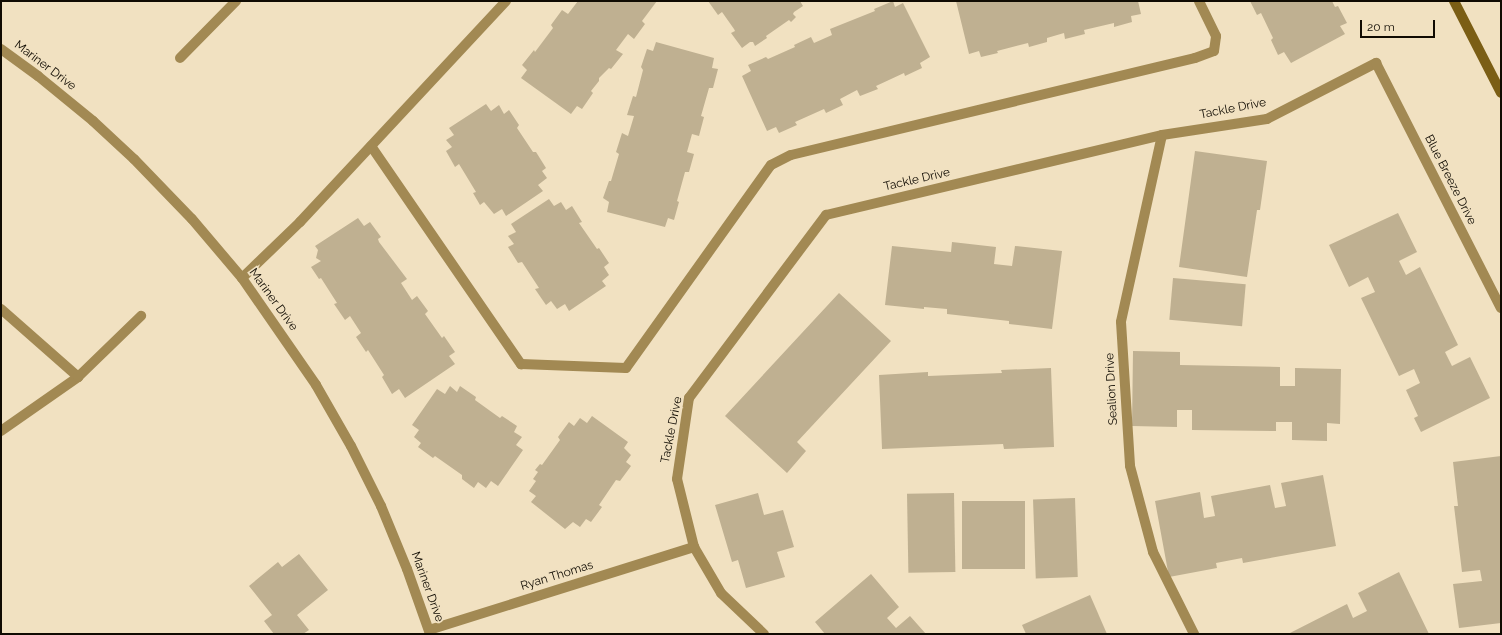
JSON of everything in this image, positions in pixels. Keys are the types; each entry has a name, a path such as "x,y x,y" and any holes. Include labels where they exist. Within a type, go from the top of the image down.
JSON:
{"main road":[{"path":"1454,1 1501,92"}],"street":[{"path":"180,58 236,1"},
{"path":"242,278 300,222 506,1"},
{"path":"371,146 521,364 626,368 772,165 791,156 1195,58 1214,51 1216,36 1199,1"},
{"name":"Mariner Drive","path":"1,49 69,101 134,159 192,219 242,278 316,385 351,446 381,506 407,569 429,632"},
{"name":"Tackle Drive","path":"764,634 721,593 694,547 676,479 689,398 826,214 1162,135 1267,119 1376,63"},
{"name":"Blue Breeze Drive","path":"1376,63 1501,308"},
{"name":"Sealion Drive","path":"1162,135 1121,322 1130,466 1153,552 1194,634"},
{"path":"1,309 78,377"},
{"path":"1,431 78,377 141,316"},
{"name":"Ryan Thomas","path":"429,632 694,547"}],"building":[{"path":"578,1 657,1 642,21 645,24 634,39 628,34 616,50 623,54 611,69 609,68 599,78 599,81 591,91 593,93 582,109 577,106 571,114 521,78 527,70 522,65 534,50 535,52 553,28 551,25 562,10 568,14"},
{"path":"708,1 800,1 803,6 794,12 793,14 796,17 791,22 789,20 766,36 767,38 755,46 753,42 750,42 742,48 731,33 735,31 722,12 718,15"},
{"path":"893,1 895,7 903,3 930,57 920,63 922,68 905,76 904,73 876,86 878,89 860,96 857,90 840,99 843,105 826,113 824,109 795,122 797,125 779,133 776,127 767,131 742,76 751,71 748,65 766,57 768,59 795,47 794,45 811,37 814,43 832,35 830,29 875,11 874,9"},
{"path":"956,1 1138,1 1141,14 1131,16 1132,22 1114,27 1114,23 1084,30 1085,34 1065,39 1064,33 1047,38 1047,42 1029,47 1028,43 981,57 979,51 969,54"},
{"path":"1250,1 1332,1 1335,7 1338,6 1347,23 1340,26 1345,34 1291,63 1284,52 1278,55 1271,40 1273,38 1261,13 1257,15"},
{"path":"656,42 714,58 712,68 718,69 713,88 709,88 701,116 704,117 699,136 692,134 687,152 694,154 689,172 685,172 677,201 679,202 674,220 668,218 665,227 607,212 609,202 603,198 609,181 611,181 619,154 616,152 622,133 628,136 634,116 627,115 633,96 636,97 643,70 641,67 647,49 653,51"},
{"path":"486,104 491,111 499,105 504,114 509,110 519,125 517,128 533,152 536,152 546,168 542,171 547,178 538,185 543,191 506,216 502,209 494,214 484,202 480,205 473,193 476,192 459,164 455,167 446,151 452,147 446,140 454,135 449,128"},
{"path":"1195,151 1267,161 1260,210 1257,210 1247,277 1179,267"},
{"path":"549,199 554,206 561,202 566,210 572,206 582,222 579,223 609,263 604,267 609,275 602,281 606,286 569,311 565,304 557,309 551,301 546,305 535,289 539,288 522,262 518,263 508,247 514,244 508,236 516,232 511,224"},
{"path":"1398,213 1417,252 1399,261 1406,275 1420,267 1458,345 1445,352 1452,366 1470,357 1490,398 1421,432 1414,418 1418,416 1406,390 1420,383 1414,369 1399,376 1361,298 1375,292 1368,277 1349,287 1329,245"},
{"path":"358,218 364,226 370,222 381,237 378,239 379,242 407,279 401,283 412,300 417,296 428,311 425,314 442,338 444,336 455,352 449,356 455,364 405,398 399,389 392,394 382,377 384,375 368,350 366,352 356,337 361,333 350,316 345,320 334,304 337,303 321,278 319,279 311,267 321,261 316,258 318,250 315,246"},
{"path":"952,242 996,247 994,264 1012,266 1015,246 1062,251 1052,329 1009,324 1009,321 947,314 947,309 924,307 924,309 885,305 892,246 951,252"},
{"path":"1173,278 1246,284 1242,326 1169,320"},
{"path":"839,293 891,341 797,442 806,451 787,473 725,416"},
{"path":"1133,351 1180,352 1180,365 1280,367 1280,386 1295,386 1295,368 1341,369 1340,424 1327,423 1327,441 1292,440 1292,422 1276,422 1276,431 1192,430 1192,410 1177,410 1177,427 1132,426"},
{"path":"1051,368 1054,447 1004,449 1003,444 882,449 879,375 928,372 928,376 1002,373 1001,370"},
{"path":"450,386 457,392 460,386 476,397 475,400 500,418 502,416 517,426 514,432 522,437 516,445 523,450 498,486 491,481 486,488 478,482 474,488 462,479 462,475 435,456 433,458 418,447 421,443 414,437 419,430 412,425 437,389 445,394"},
{"path":"592,416 628,442 624,448 631,455 626,462 631,466 620,481 616,480 599,505 602,507 591,522 586,519 580,527 573,522 565,529 531,502 536,496 529,491 536,481 533,479 538,472 535,470 540,464 542,465 560,440 558,437 569,422 574,426 580,418 587,423"},
{"path":"1501,456 1501,623 1459,628 1453,584 1482,581 1480,570 1462,572 1454,506 1458,506 1453,462"},
{"path":"1323,475 1336,546 1243,563 1242,558 1216,563 1217,568 1169,577 1155,501 1200,492 1204,518 1215,516 1211,496 1270,485 1275,508 1286,506 1281,483"},
{"path":"758,493 764,515 783,510 794,547 777,552 785,577 746,588 738,560 732,562 715,505"},
{"path":"954,493 955,572 908,573 907,494"},
{"path":"1075,498 1078,577 1036,578 1033,499"},
{"path":"962,501 1025,501 1025,569 962,569"},
{"path":"299,554 328,590 297,615 309,630 303,634 274,634 264,621 272,615 249,586 278,562 282,567"},
{"path":"1399,572 1429,634 1288,634 1347,604 1353,618 1367,611 1358,593"},
{"path":"871,574 899,607 887,618 896,628 910,616 926,634 825,634 815,622"},
{"path":"1090,595 1107,634 1026,634 1022,625"}]}
